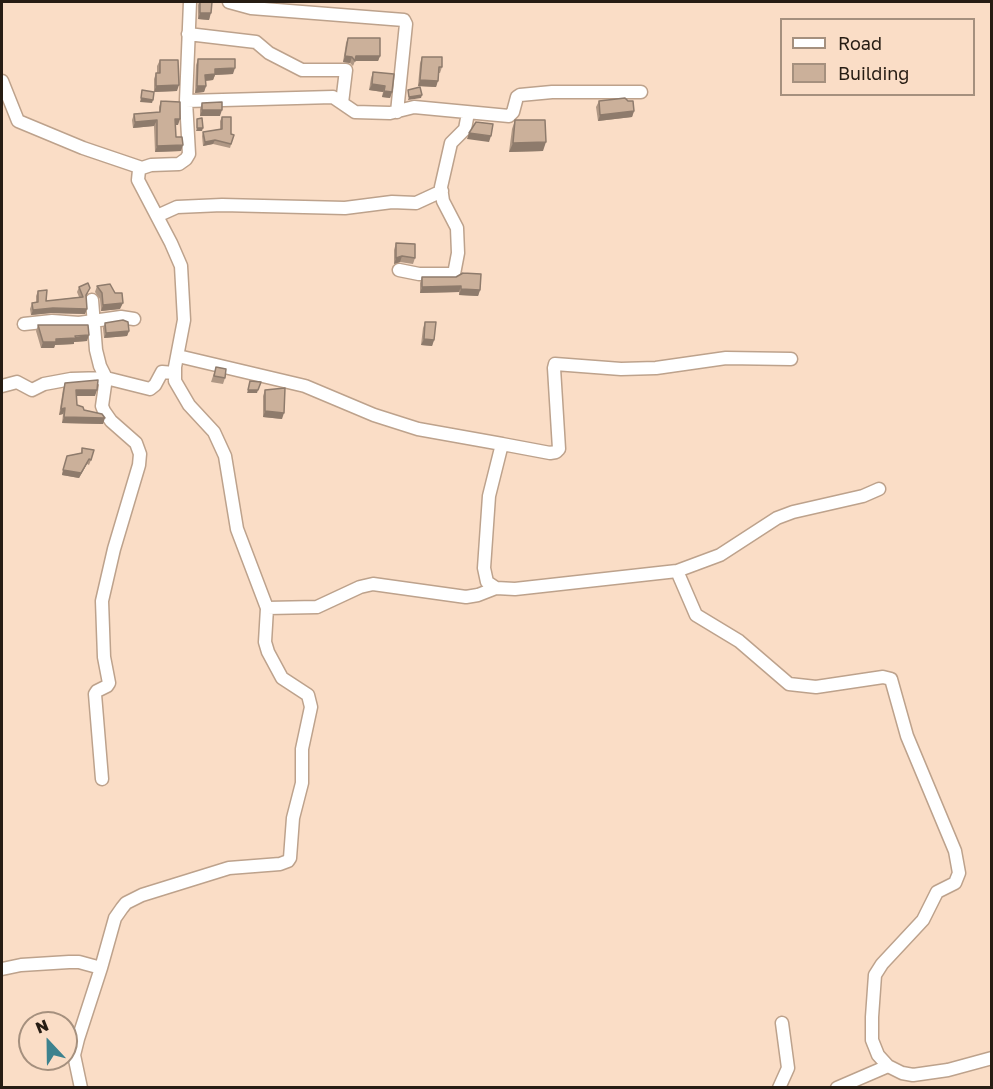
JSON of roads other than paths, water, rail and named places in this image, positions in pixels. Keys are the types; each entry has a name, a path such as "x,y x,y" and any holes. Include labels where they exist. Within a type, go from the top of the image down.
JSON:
{"street":[{"path":"81,1088 75,1056 81,1028 115,918 122,908 133,899 234,867 280,864 290,858 293,818 302,783 302,749 311,707 308,695 282,678 268,652 267,608 237,529 228,470 221,445 214,432 189,405 179,388 174,373 184,320 181,266 138,180 139,170 142,168 151,165 174,165 186,159 189,154 186,102 190,2"},
{"path":"229,2 251,8 404,20 406,24 398,112"},
{"path":"188,34 256,42 269,53 302,70 346,70 342,103"},
{"path":"2,81 18,121 83,148 142,168"},
{"path":"186,102 314,96 333,97 355,112 398,112 414,107 509,116 513,112 518,96 533,93 641,92"},
{"path":"399,270 419,274 454,274 458,253 457,228 443,201 441,187 451,143 465,129 468,112"},
{"path":"157,216 177,207 222,205 345,208 392,202 416,202 442,191"},
{"path":"92,300 92,320 100,366 106,378 102,406 111,421 136,443 140,454 102,602 104,657 109,683 95,694 102,779"},
{"path":"24,324 52,321 79,323 121,317 134,319"},
{"path":"178,356 305,386 409,427 550,453 559,449 555,364 621,369 656,368 726,358 791,359"},
{"path":"2,386 17,382 32,390 44,384 71,379 106,378 150,389 162,372 174,373"},
{"path":"496,588 487,582 484,567 489,496 502,444"},
{"path":"267,608 317,607 360,587 373,584 466,597 496,588 515,589 677,571 720,555 785,515 863,496 879,489"},
{"path":"677,571 696,615 739,641 789,684 823,687 883,677 893,682 907,736 955,851 959,873 958,879 952,886 937,892 923,920 882,964 875,975 872,1040 878,1055 888,1066 902,1073 920,1075 992,1058"},
{"path":"2,969 21,965 69,962 79,962 101,968"},
{"path":"779,1088 788,1068 782,1023"},
{"path":"840,1087 888,1066"}]}
